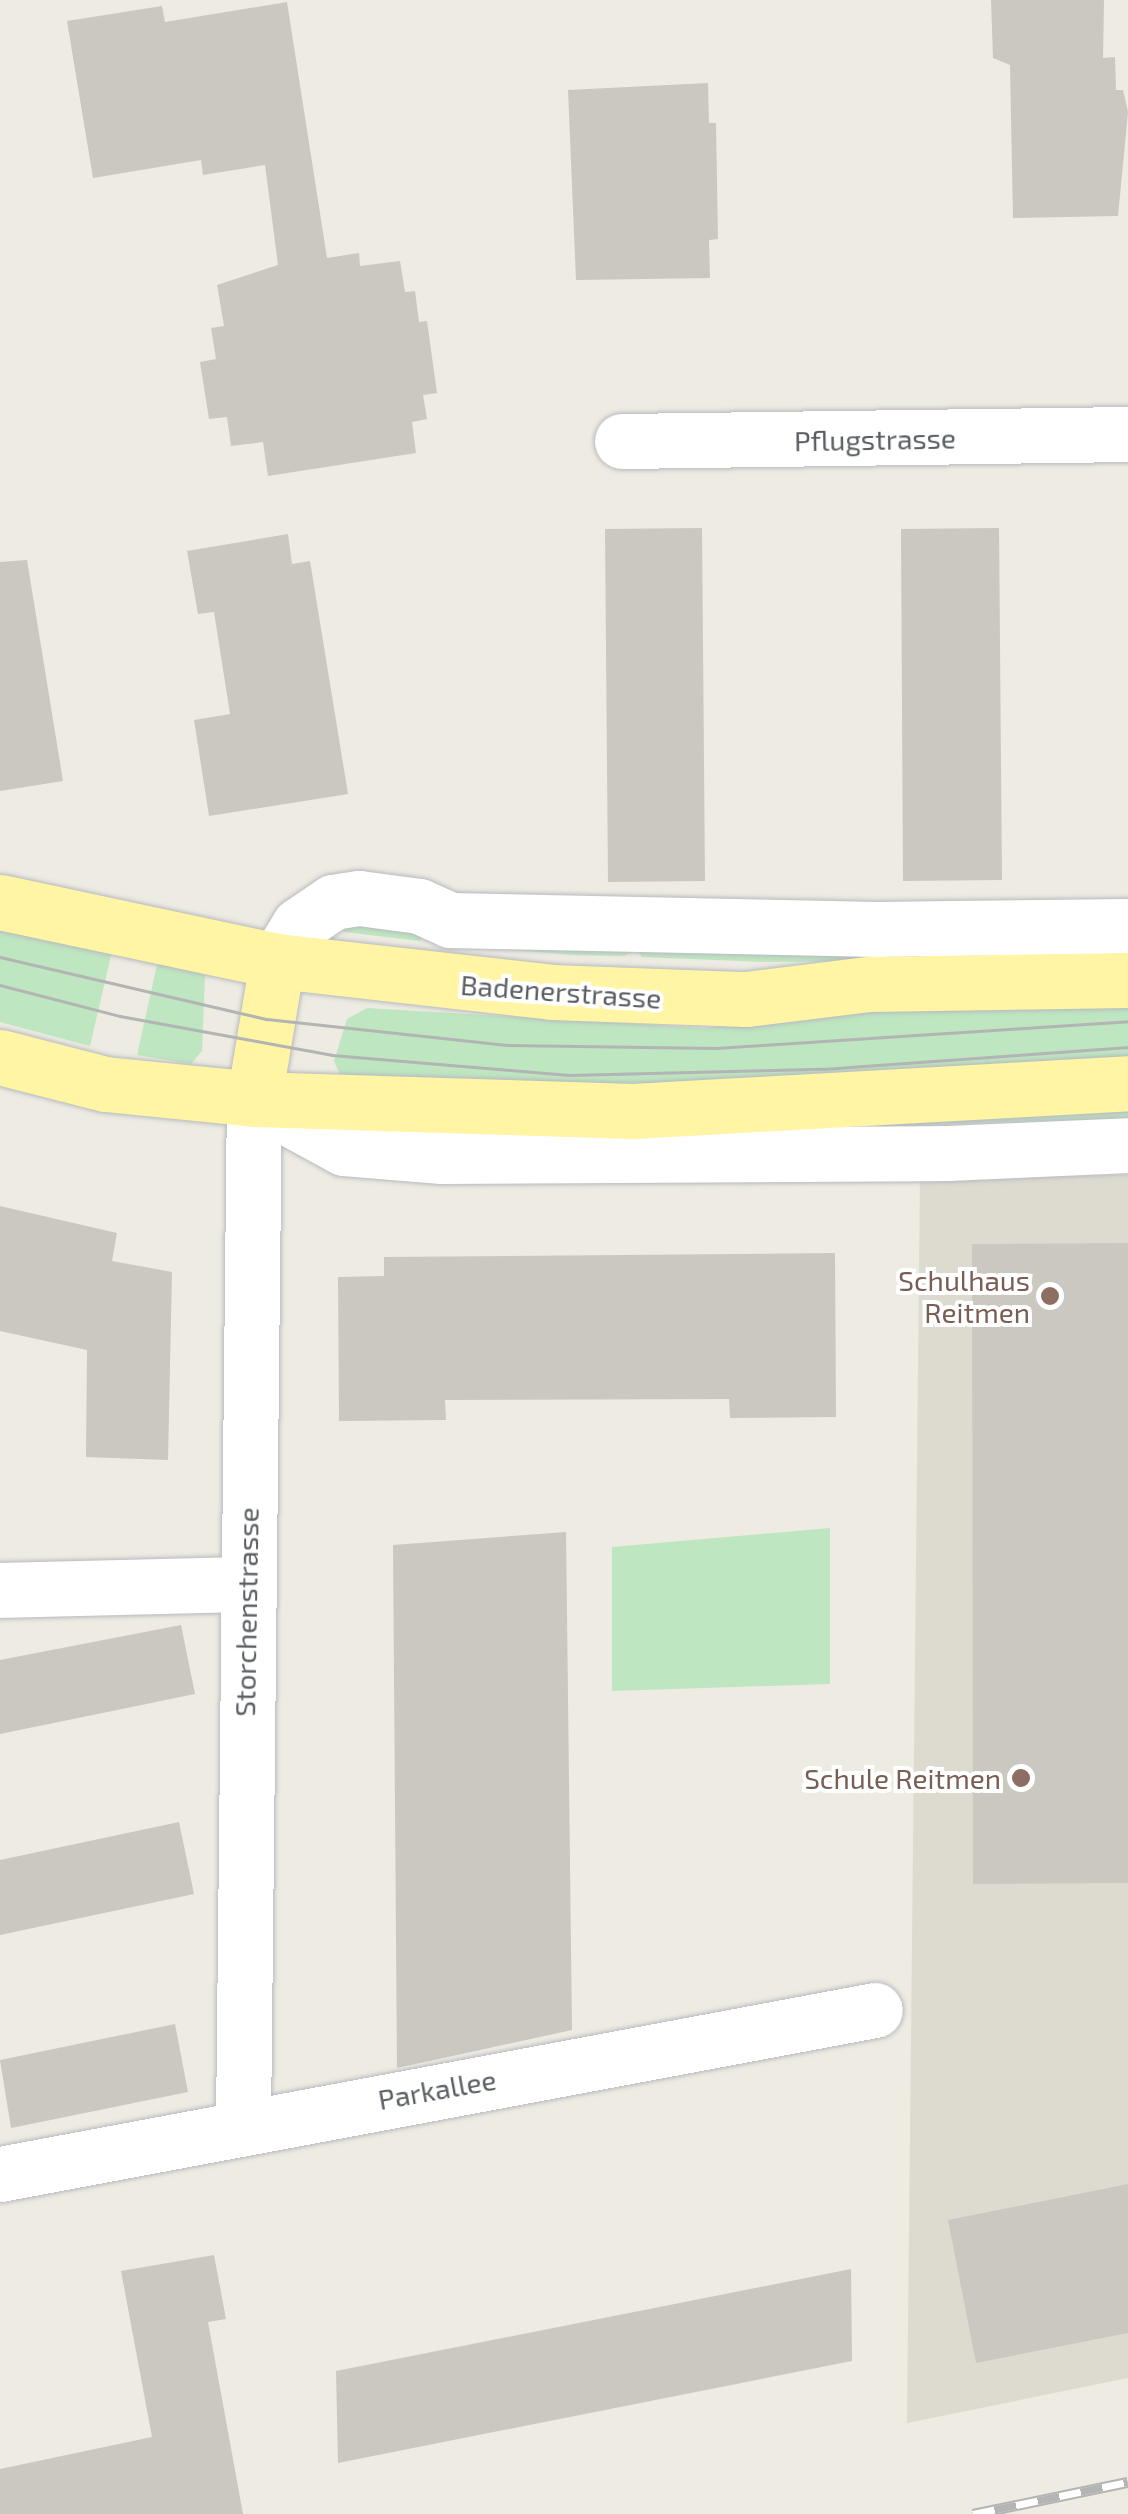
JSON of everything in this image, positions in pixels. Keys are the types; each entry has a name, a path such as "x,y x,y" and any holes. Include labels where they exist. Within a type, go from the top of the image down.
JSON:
{"main road":[{"name":"Badenerstrasse","path":"0,902 276,962 417,980 682,1000 869,984 1128,980"},
{"path":"254,1099 276,962"},
{"path":"0,1057 105,1084 254,1099 632,1112 1128,1083"}],"street":[{"name":"Pflugstrasse","path":"622,441 1128,434"},
{"path":"276,962 299,925 333,902 359,898 418,906 450,920 877,929 1128,926"},
{"path":"254,1099 344,1148 442,1156 948,1153 1128,1144"},
{"name":"Storchenstrasse","path":"243,2125 254,1099"},
{"path":"0,1590 246,1584"},
{"name":"Parkallee","path":"0,2174 243,2125 875,2010"}],"shaded area":[{"name":"Schule Reitmen","path":"1128,1175 1128,2378 907,2423 920,1178"}],"green space":[{"path":"342,919 1128,959 764,962 642,957 637,950 624,956 574,955 478,947 426,934 420,941 344,932"},
{"path":"0,923 113,947 90,1046 0,1022"},
{"path":"159,956 205,975 202,1051 191,1064 137,1055"},
{"path":"1128,1000 1128,1064 674,1092 341,1077 334,1061 347,1019 367,1008 704,1028 857,1011"},
{"path":"1128,1106 1128,1119 571,1133"},
{"path":"830,1528 830,1684 612,1691 612,1547"}],"building":[{"path":"991,0 1104,0 1103,58 1115,57 1116,90 1123,90 1128,112 1118,216 1013,218 1010,65 993,58"},
{"path":"287,2 327,258 359,253 360,266 400,261 405,292 415,291 419,322 427,321 437,393 423,395 427,419 412,422 416,453 268,476 263,442 231,446 227,417 209,419 200,362 216,359 211,328 224,326 217,285 278,265 265,165 203,175 201,160 93,178 67,21 162,6 165,22"},
{"path":"708,83 709,123 716,123 718,239 709,240 710,278 576,280 568,90"},
{"path":"702,528 705,881 608,882 605,529"},
{"path":"999,528 1002,880 903,881 901,529"},
{"path":"288,534 292,564 310,561 348,794 209,816 194,720 230,714 214,612 198,614 187,551"},
{"path":"27,560 63,781 0,791 0,562"},
{"path":"0,1206 117,1233 112,1261 172,1272 168,1460 86,1457 87,1350 0,1331"},
{"path":"1128,1243 1128,1883 973,1884 972,1244"},
{"path":"835,1253 836,1417 730,1418 729,1399 445,1400 446,1420 339,1421 338,1277 384,1276 384,1257"},
{"path":"566,1532 572,2030 397,2068 393,1545"},
{"path":"181,1625 195,1694 0,1734 0,1660"},
{"path":"179,1822 194,1894 0,1935 0,1860"},
{"path":"175,2024 188,2092 11,2128 0,2060"},
{"path":"1128,2184 1128,2333 976,2363 948,2220"},
{"path":"214,2255 226,2319 208,2322 243,2514 0,2514 0,2469 152,2437 121,2271"},
{"path":"851,2269 852,2361 338,2463 336,2371"}],"tram line":[{"path":"0,957 267,1019 507,1045 716,1048 1128,1021"},
{"path":"0,985 120,1016 332,1055 569,1075 823,1069 1128,1047"}],"railway":[{"path":"973,2514 1128,2482"}],"place":[{"name":"Schulhaus Reitmen","path":"1050,1296"},
{"name":"Schule Reitmen","path":"1021,1778"}]}
